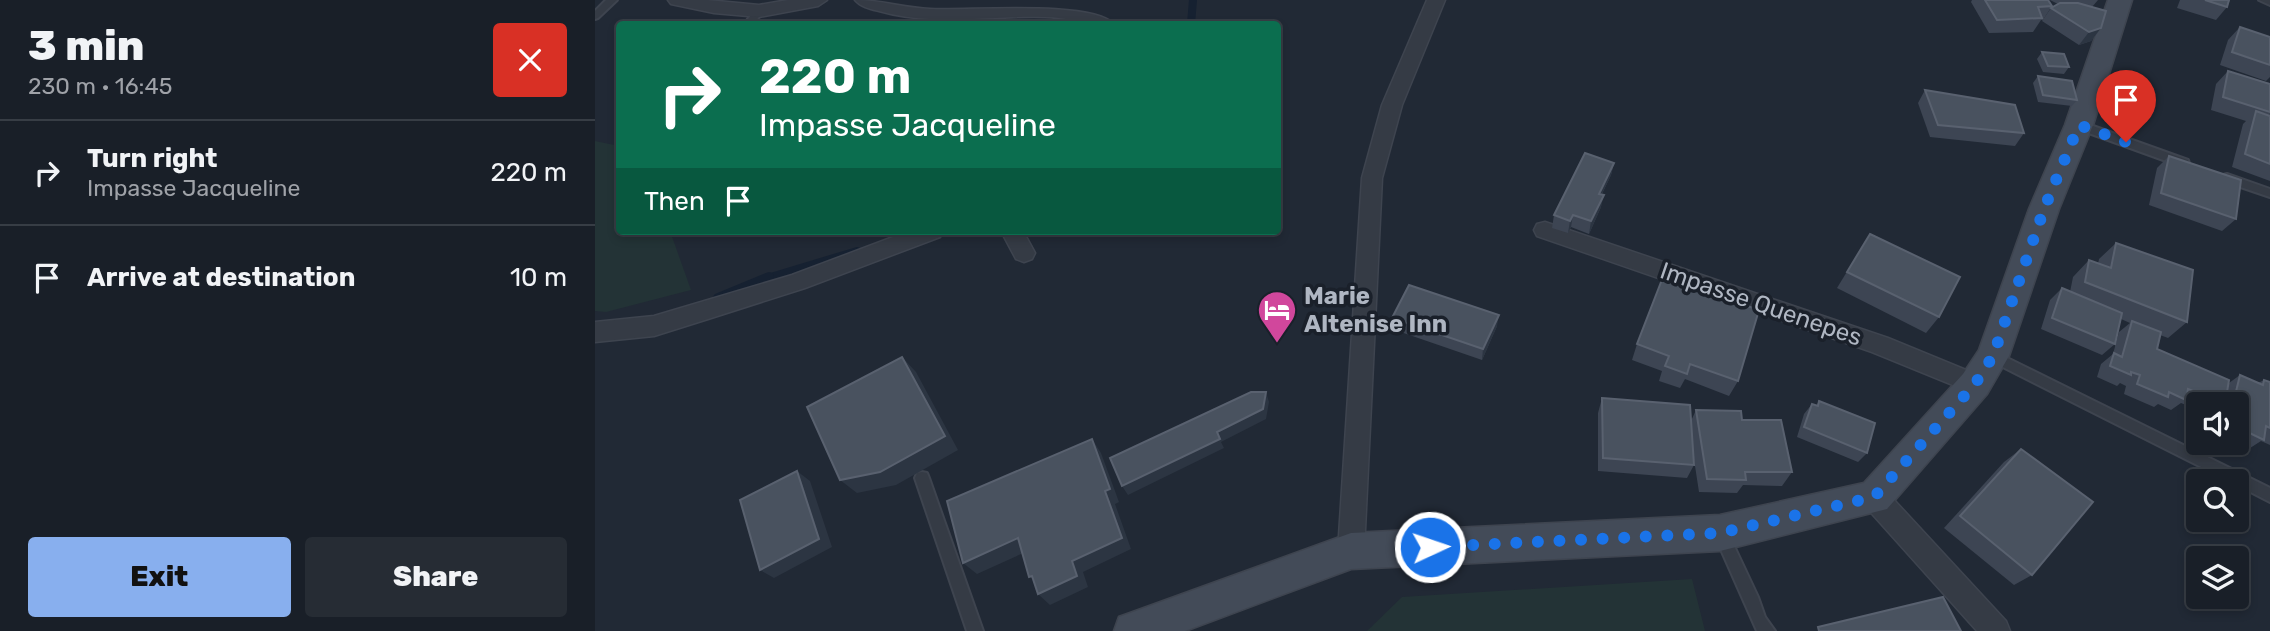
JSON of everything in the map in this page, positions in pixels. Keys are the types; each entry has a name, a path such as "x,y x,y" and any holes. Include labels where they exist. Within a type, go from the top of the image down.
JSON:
{"main road":[{"path":"1133,631 1352,551 1720,533 1874,497 1984,370 2044,209 2079,125 2120,0"}],"street":[{"path":"677,0 754,18 818,0"},
{"path":"864,0 909,12 938,15 1065,10 1100,21"},
{"path":"1352,551 1372,178 1392,105 1436,0"},
{"name":"Impasse Quenepes","path":"1545,230 1880,345 1984,370"},
{"path":"595,332 655,326 797,282 921,235"},
{"path":"1014,235 1024,253"},
{"path":"1874,497 1996,631"}],"lane":[{"path":"595,16 612,0"},
{"path":"2265,0 2270,2"},
{"path":"2079,125 2193,166"},
{"path":"2219,175 2270,194"},
{"name":"Impasse Quenepes","path":"1984,370 2270,495"},
{"path":"922,478 975,631"},
{"path":"1720,533 1766,631"}],"shaded area":[{"path":"595,141 616,145 616,235 671,235 691,290 606,312 595,311"},
{"path":"1692,579 1705,631 1367,631 1402,597"}],"building":[{"path":"1985,0 2048,0 2052,6 2038,7 2042,18 1997,20"},
{"path":"2205,0 2229,0 2227,7"},
{"path":"2060,3 2078,3 2106,11 2101,28 2089,32 2051,8"},
{"path":"2240,27 2270,37 2270,65 2232,52"},
{"path":"2042,52 2064,54 2069,67 2048,66"},
{"path":"2228,71 2270,84 2270,112 2223,97"},
{"path":"2038,76 2072,81 2077,100 2043,95"},
{"path":"1925,90 2015,105 2024,133 1938,125"},
{"path":"2256,111 2270,116 2270,164 2245,154"},
{"path":"1585,153 1614,163 1599,194 1604,195 1591,221 1573,215 1570,221 1554,215"},
{"path":"2169,156 2241,180 2236,219 2161,193"},
{"path":"1870,234 1960,277 1939,317 1847,272"},
{"path":"2116,243 2193,270 2187,322 2085,282 2089,260 2111,268"},
{"path":"1663,277 1759,310 1738,381 1690,364 1687,374 1665,366 1669,356 1637,344"},
{"path":"1409,285 1499,315 1483,349 1392,318"},
{"path":"2062,288 2122,313 2115,344 2052,318"},
{"path":"2132,321 2161,332 2157,349 2229,380 2227,392 2195,392 2188,389 2186,400 2169,392 2168,397 2137,384 2140,375 2131,372 2131,375 2110,366 2114,353 2122,357"},
{"path":"902,357 945,436 880,472 840,480 807,407"},
{"path":"2240,375 2263,385 2264,380 2270,382 2270,428 2266,426 2264,440 2249,433 2249,392 2236,392"},
{"path":"1251,392 1266,392 1263,409 1217,432 1220,439 1122,486 1110,458"},
{"path":"1602,398 1690,405 1694,465 1603,458"},
{"path":"1819,401 1875,423 1867,453 1804,427 1812,404 1818,406"},
{"path":"1696,410 1741,411 1742,420 1781,420 1792,472 1745,472 1746,480 1707,479"},
{"path":"1092,439 1110,489 1105,491 1122,538 1072,561 1077,576 1038,594 1032,576 1029,577 1018,538 963,563 947,501"},
{"path":"2021,449 2093,502 2032,575 1960,516"},
{"path":"797,471 819,539 760,570 740,500"},
{"path":"1943,597 1961,631 1819,631 1818,627"}],"waterway":[{"path":"1191,21 1193,0"},
{"path":"765,279 857,251"},
{"path":"765,279 769,277"},
{"path":"718,298 765,279"}],"place":[{"name":"Marie Altenise Inn","path":"1277,344"}],"route":[{"path":"1430,547 1720,533 1874,497 1975,384 1993,356 2044,209 2079,125 2126,142"}]}
